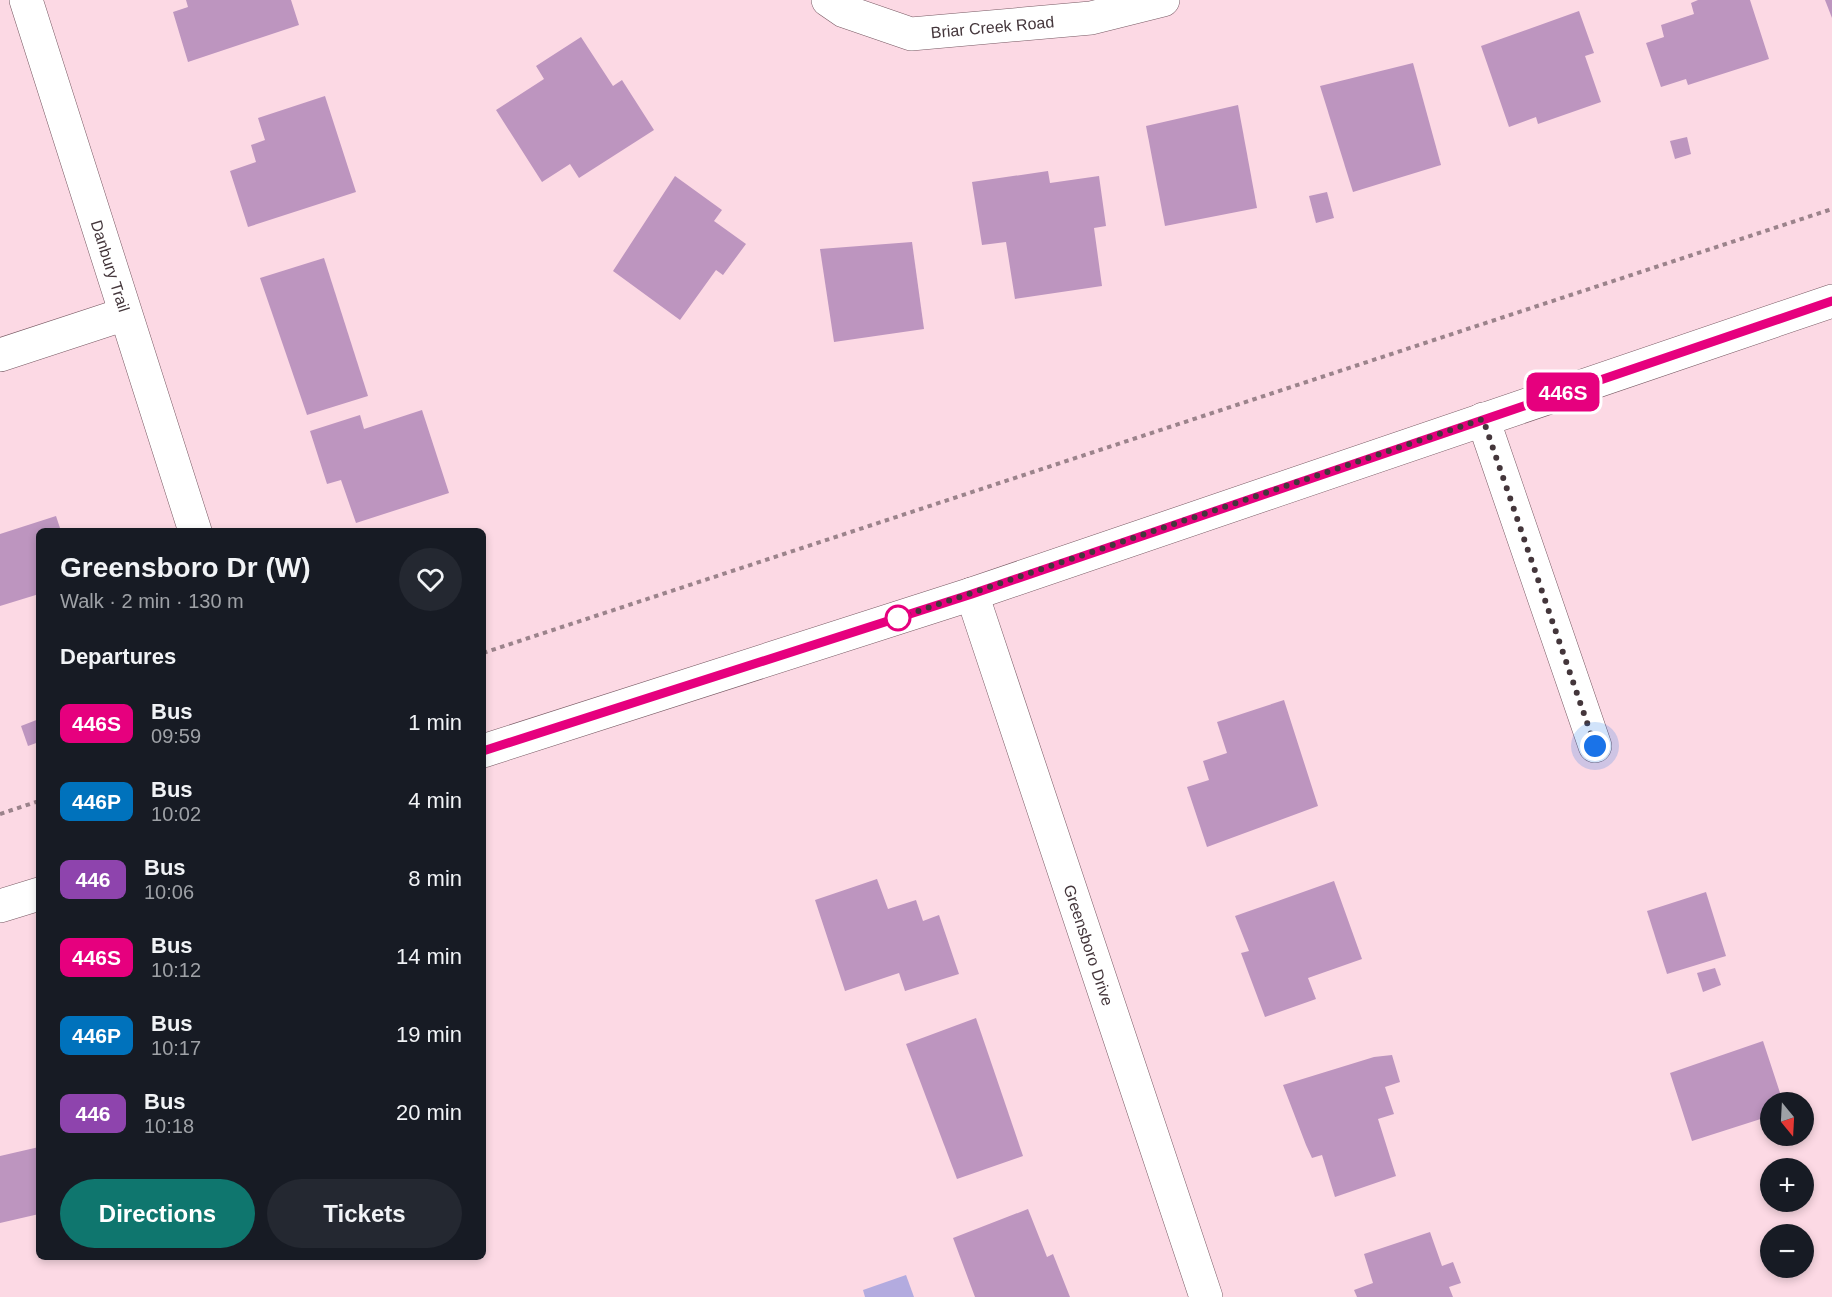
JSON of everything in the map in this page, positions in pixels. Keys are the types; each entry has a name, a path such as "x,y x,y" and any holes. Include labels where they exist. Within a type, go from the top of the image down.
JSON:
{"street":[{"name":"Danbury Trail","path":"26,0 194,528"},
{"name":"Briar Creek Road","path":"828,0 844,11 911,34 1091,18 1163,0"},
{"path":"486,750 972,594 1832,301"},
{"path":"0,355 125,314"},
{"path":"1483,419 1595,746"},
{"name":"Greensboro Drive","path":"972,594 1206,1297"},
{"path":"0,906 36,895"}],"path":[{"path":"486,652 1832,209"},
{"path":"0,814 36,802"}],"shaded area":[{"path":"906,1275 914,1297 865,1297 863,1290"}],"building":[{"path":"186,0 291,0 299,25 188,62 173,12 188,7"},
{"path":"1698,0 1750,0 1769,59 1688,85 1686,79 1661,87 1646,43 1664,37 1661,25 1694,14 1691,3"},
{"path":"1825,0 1832,0 1832,18"},
{"path":"1579,11 1594,53 1585,56 1601,102 1538,124 1536,117 1509,127 1481,46"},
{"path":"581,37 613,86 622,80 654,130 579,178 570,164 542,182 496,110 544,79 536,66"},
{"path":"1413,63 1441,165 1353,192 1320,86"},
{"path":"325,96 356,192 248,227 230,171 256,162 251,145 265,140 258,118"},
{"path":"1238,105 1257,208 1165,226 1146,126"},
{"path":"1687,137 1691,154 1675,159 1670,141"},
{"path":"1048,171 1050,183 1099,176 1106,226 1094,228 1102,286 1015,299 1006,242 982,245 972,182"},
{"path":"675,176 722,210 714,221 746,244 723,275 716,270 680,320 613,271"},
{"path":"1327,192 1334,218 1316,223 1309,196"},
{"path":"912,242 924,329 834,342 820,249"},
{"path":"324,258 368,396 307,415 260,278"},
{"path":"422,410 449,493 356,523 341,480 327,484 310,431 360,415 364,429"},
{"path":"56,516 60,528 36,528 36,595 0,606 0,534"},
{"path":"1284,700 1318,806 1207,847 1187,787 1209,780 1203,761 1227,753 1217,722"},
{"path":"36,720 36,743 28,746 21,726"},
{"path":"877,879 888,909 916,900 923,921 939,915 959,974 905,991 899,973 845,991 815,900"},
{"path":"1334,881 1362,959 1308,978 1316,999 1265,1017 1241,953 1249,951 1235,916"},
{"path":"1706,892 1726,956 1667,974 1647,911"},
{"path":"1715,968 1721,985 1703,992 1697,973"},
{"path":"976,1018 1023,1156 957,1179 906,1044"},
{"path":"1763,1041 1780,1092 1760,1092 1760,1119 1692,1141 1670,1073"},
{"path":"1392,1055 1400,1082 1385,1087 1394,1114 1378,1119 1396,1176 1335,1197 1322,1155 1312,1158 1283,1085 1374,1057"},
{"path":"36,1148 36,1215 0,1223 0,1156"},
{"path":"1028,1209 1047,1257 1053,1254 1070,1297 975,1297 953,1238"},
{"path":"1430,1232 1442,1266 1453,1262 1461,1283 1449,1287 1453,1297 1357,1297 1354,1290 1373,1283 1364,1254"}],"bus line":[{"name":"446S","path":"486,750 972,594 1832,301"}],"route":[{"path":"898,618 1483,419 1595,746"}]}
